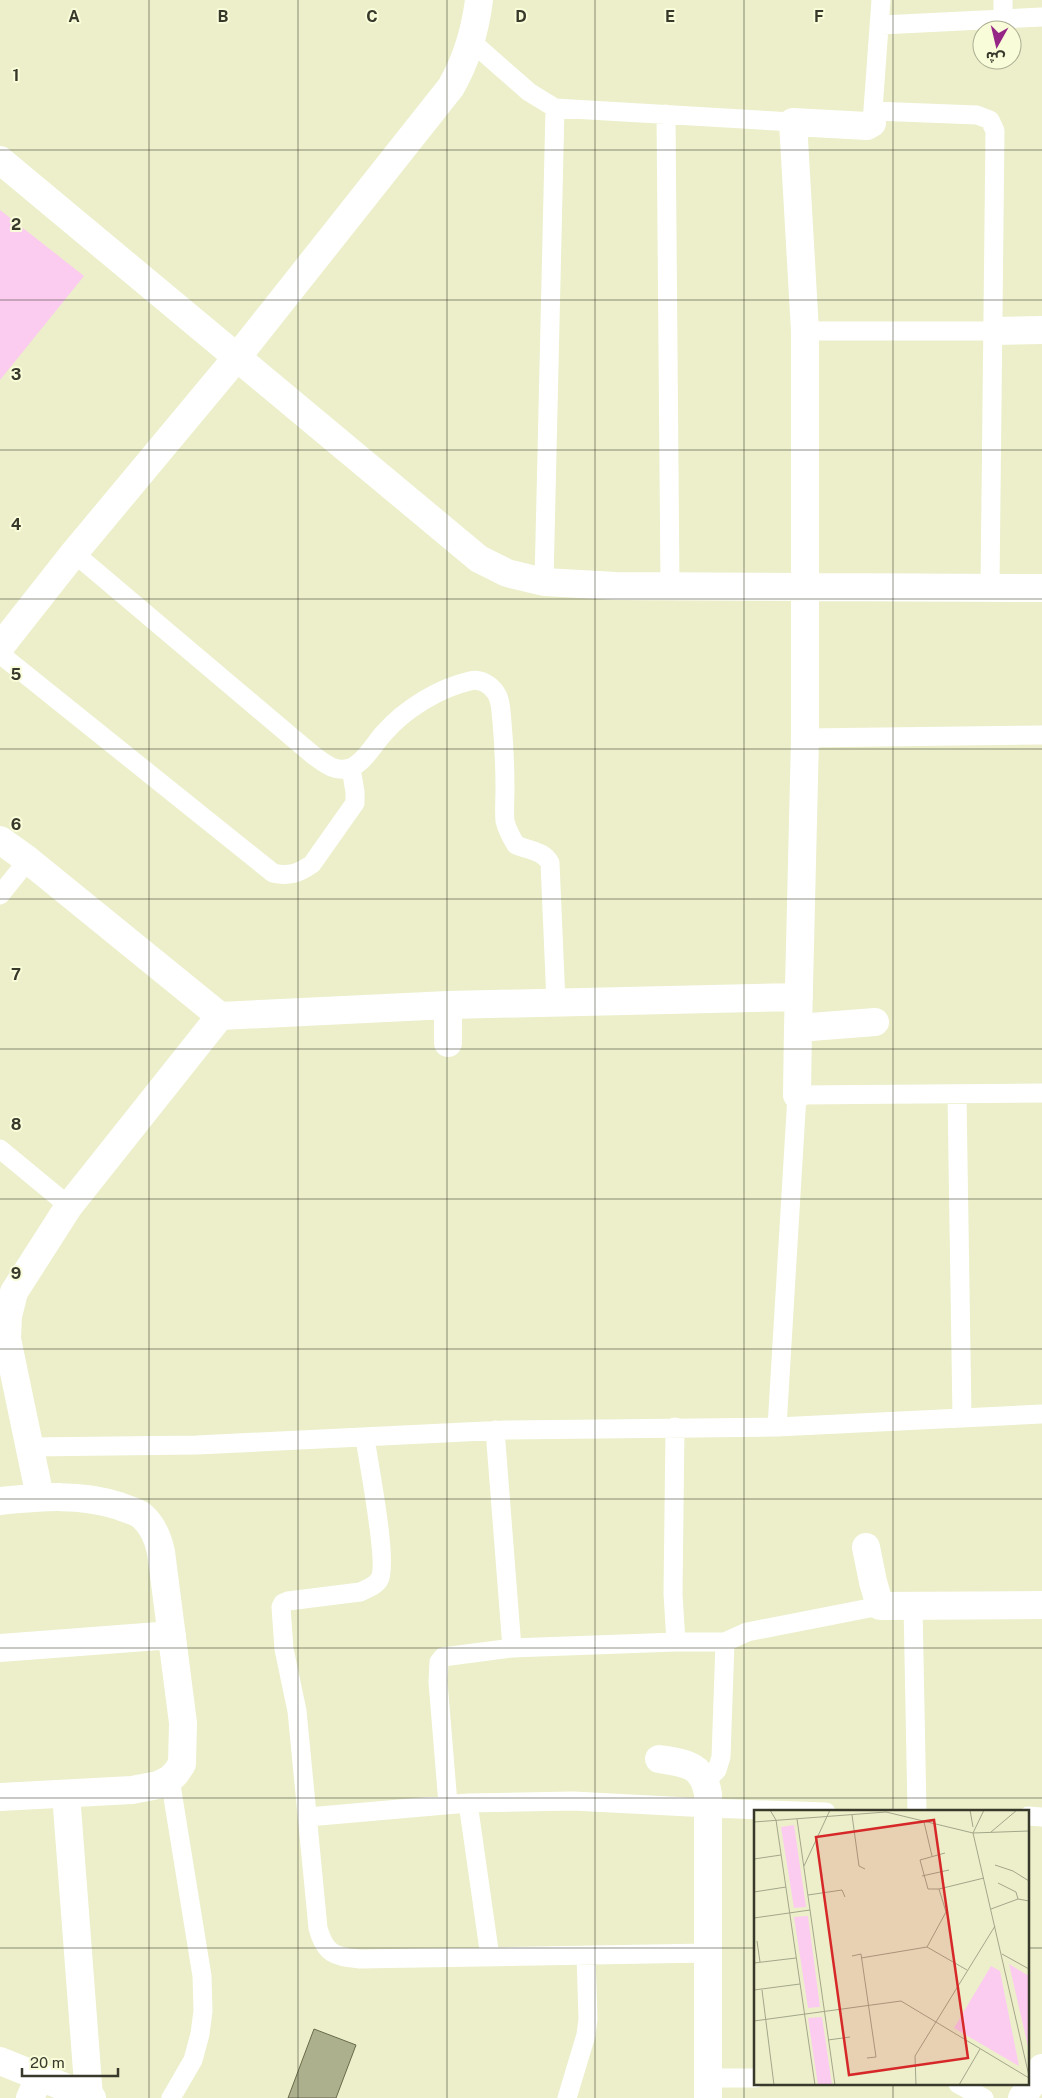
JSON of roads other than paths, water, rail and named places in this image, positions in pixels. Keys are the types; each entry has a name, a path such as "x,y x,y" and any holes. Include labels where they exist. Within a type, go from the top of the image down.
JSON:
{"street":[{"path":"0,646 74,553 238,356 451,87 463,65 472,42 479,0"},
{"path":"797,1095 805,738 805,331 793,122 867,126 873,117"},
{"path":"0,160 238,356 479,559 507,573 544,582 616,586 1042,588"},
{"path":"994,330 1042,330"},
{"path":"0,840 28,860 220,1016 448,1005 799,997"},
{"path":"448,1005 448,1043"},
{"path":"40,1497 4,1336 14,1292 69,1206 220,1016"},
{"path":"798,1028 875,1022"},
{"path":"0,1501 40,1497 99,1500 140,1515 158,1537 183,1723 182,1764 170,1779 158,1785 132,1790 0,1797"},
{"path":"866,1547 880,1606 1042,1606"},
{"path":"0,1648 172,1635"},
{"path":"659,1759 684,1763 698,1770 706,1781 708,1808 708,2088"},
{"path":"0,2062 35,2087 90,2097 66,1794"},
{"path":"1022,2098 1042,2068"}],"lane":[{"path":"881,0 873,117 977,115 984,116 994,125 996,139 990,587"},
{"path":"1003,0 1003,20 1042,17"},
{"path":"880,25 972,21"},
{"path":"472,42 529,92 555,108 793,122"},
{"path":"544,582 555,108"},
{"path":"666,114 670,586"},
{"path":"805,331 994,330"},
{"path":"74,553 313,755 333,769 351,768 360,761 399,718 410,709 434,696 472,680 484,682 497,693 501,711 504,744 505,821 516,845 539,852 547,857 550,863 556,1002"},
{"path":"0,654 273,873 291,875 304,870 312,864 355,803 351,768"},
{"path":"805,738 1042,735"},
{"path":"0,895 28,860"},
{"path":"777,1427 797,1095 957,1095 1042,1092"},
{"path":"957,1095 962,1417"},
{"path":"0,1149 69,1206"},
{"path":"30,1448 197,1445 495,1430 777,1427 1042,1414"},
{"path":"675,1428 673,1594 676,1642"},
{"path":"495,1430 512,1648"},
{"path":"365,1438 382,1551 382,1573 380,1579 369,1589 360,1592 288,1601 283,1603 281,1607 284,1649 297,1711 318,1928 321,1941 330,1952 342,1958 360,1959 708,1953"},
{"path":"913,1605 917,1810"},
{"path":"448,1804 438,1689 439,1662 443,1657 512,1648 726,1642 747,1632 880,1606"},
{"path":"706,1781 717,1770 721,1757 726,1642"},
{"path":"170,1779 202,1976 203,2011 197,2050 172,2098"},
{"path":"308,1816 448,1804 573,1801 767,1810"},
{"path":"468,1803 490,1957"},
{"path":"567,2098 587,2028 586,1956"},
{"path":"708,2088 754,2078"},
{"path":"962,2086 984,2098"}]}
